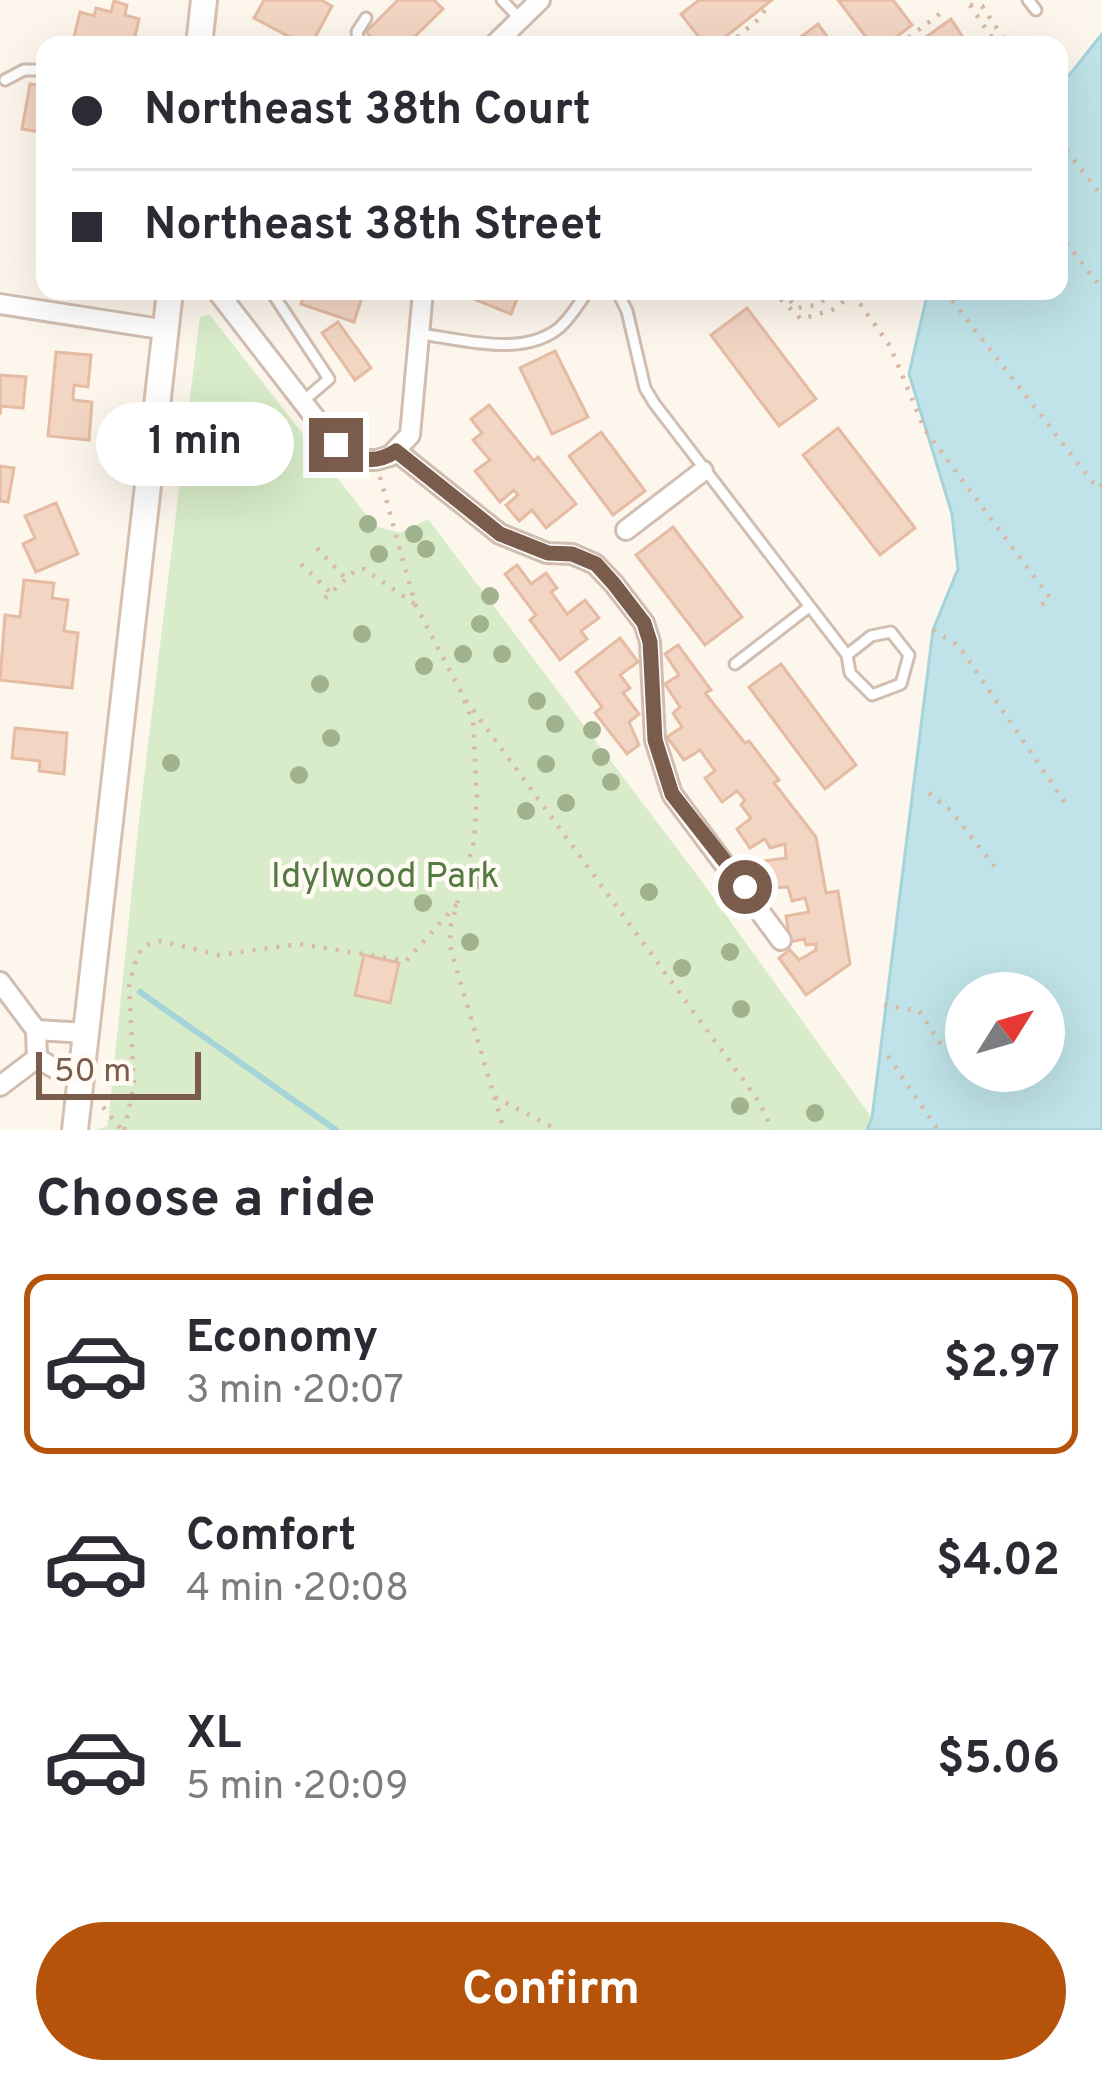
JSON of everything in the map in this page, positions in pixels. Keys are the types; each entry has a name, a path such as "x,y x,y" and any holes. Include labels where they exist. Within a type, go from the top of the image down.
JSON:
{"main road":[{"path":"200,36 204,0"},
{"path":"75,1130 169,300"}],"street":[{"path":"503,36 539,0"},
{"path":"224,300 347,454 385,457 500,534 548,553 572,554 596,564 644,623 650,642 655,740 672,794 781,940"},
{"path":"385,457 410,435 414,421 422,300"},
{"path":"0,304 167,330"},
{"path":"626,530 703,471"},
{"path":"0,982 36,1030 37,1058"},
{"path":"36,1030 87,1033"},
{"path":"37,1058 62,1072 81,1074"},
{"path":"0,1086 37,1058"}],"lane":[{"path":"502,0 520,19"},
{"path":"1028,0 1036,10"},
{"path":"358,36 366,18"},
{"path":"5,80 24,70 36,70"},
{"path":"277,300 329,379 302,402"},
{"path":"419,334 516,345 559,328 581,300"},
{"path":"622,300 645,388 703,471 847,655 850,674 872,694 901,684 909,655 891,632 871,636 847,655"},
{"path":"735,664 809,607"}],"path":[{"path":"739,36 769,3"},
{"path":"991,36 970,5 982,6 1003,36"},
{"path":"911,36 946,9"},
{"path":"1068,153 1102,196"},
{"path":"1068,245 1102,289"},
{"path":"781,300 801,320 846,300"},
{"path":"790,300 803,309 821,300"},
{"path":"860,300 890,346 925,430 1050,598 1039,607"},
{"path":"952,300 1097,488 1102,484"},
{"path":"385,457 415,604 472,722 477,797 474,841 450,929 451,950 505,1130"},
{"path":"317,548 347,579"},
{"path":"301,563 328,596 356,570 372,571 415,604"},
{"path":"933,630 959,646 1068,807"},
{"path":"460,690 760,1103 772,1130"},
{"path":"929,794 950,810 995,867"},
{"path":"123,1130 134,1086 129,984 136,956 145,945 161,941 219,955 298,944 406,961 459,902"},
{"path":"884,1005 919,1011 941,1046"},
{"path":"888,1056 938,1130"},
{"path":"494,1097 558,1130"},
{"path":"97,1102 123,1130"}],"green space":[{"name":"Idylwood Park","path":"209,314 375,526 400,533 428,519 700,879 872,1118 867,1130 96,1130 107,1126 109,1114 199,324 200,317"}],"water":[{"path":"1102,34 1102,1130 867,1130 933,630 958,569 952,514 909,374 926,300 1068,300 1068,77"}],"building":[{"path":"264,0 321,0 332,6 316,36 288,36 254,18"},
{"path":"398,0 434,0 443,9 415,36 370,36 366,32"},
{"path":"699,0 772,0 726,36 698,36 681,14"},
{"path":"838,0 893,0 912,25 898,36 865,36"},
{"path":"114,1 127,5 125,15 139,19 135,36 74,36 80,12 94,16 96,8 111,12"},
{"path":"951,19 962,36 927,36"},
{"path":"818,24 827,36 802,36"},
{"path":"30,84 36,85 36,131 22,129"},
{"path":"302,300 361,300 354,322 301,304"},
{"path":"476,300 516,300 511,314"},
{"path":"747,308 816,399 779,426 711,335"},
{"path":"338,322 371,368 355,380 322,333"},
{"path":"555,351 588,417 552,434 520,368"},
{"path":"56,352 91,355 88,387 74,385 73,400 92,402 89,440 48,436"},
{"path":"0,375 26,377 23,408 1,406 0,415"},
{"path":"489,405 576,504 546,528 532,510 519,521 506,505 518,495 514,490 500,502 475,471 490,460 473,440 482,433 471,419"},
{"path":"838,428 915,528 880,555 803,455"},
{"path":"601,432 645,491 613,515 569,456"},
{"path":"0,466 14,468 8,502 0,501"},
{"path":"56,503 78,554 36,572 23,544 35,538 25,516"},
{"path":"673,527 742,617 705,645 636,555"},
{"path":"517,565 531,584 546,573 557,588 551,592 567,614 585,600 599,618 581,631 587,639 560,660 530,620 536,615 505,574"},
{"path":"24,580 54,583 52,598 68,600 64,631 78,633 72,688 0,680 5,615 20,617"},
{"path":"620,638 638,662 620,675 630,688 623,693 639,714 629,722 639,745 627,754 595,713 602,707 576,672"},
{"path":"678,645 711,690 705,693 745,743 749,741 816,837 826,893 838,891 850,964 806,995 779,958 790,950 799,960 816,950 816,944 806,945 804,939 790,942 786,916 809,912 805,898 792,901 788,887 768,888 764,861 786,858 785,844 770,848 765,839 750,848 737,829 751,818 741,805 745,800 737,791 722,802 705,778 715,771 700,750 684,760 667,737 682,727 673,713 680,707 665,684 679,675 665,654"},
{"path":"781,664 856,765 825,789 749,687"},
{"path":"15,728 67,733 64,774 39,771 40,761 12,758"},
{"path":"364,955 399,963 390,1003 355,995"}],"waterway":[{"path":"140,992 336,1130"}],"route":[{"path":"336,445 361,460 376,460 396,451 500,534 548,553 572,554 596,564 644,623 650,642 655,740 672,794 745,887"}]}
